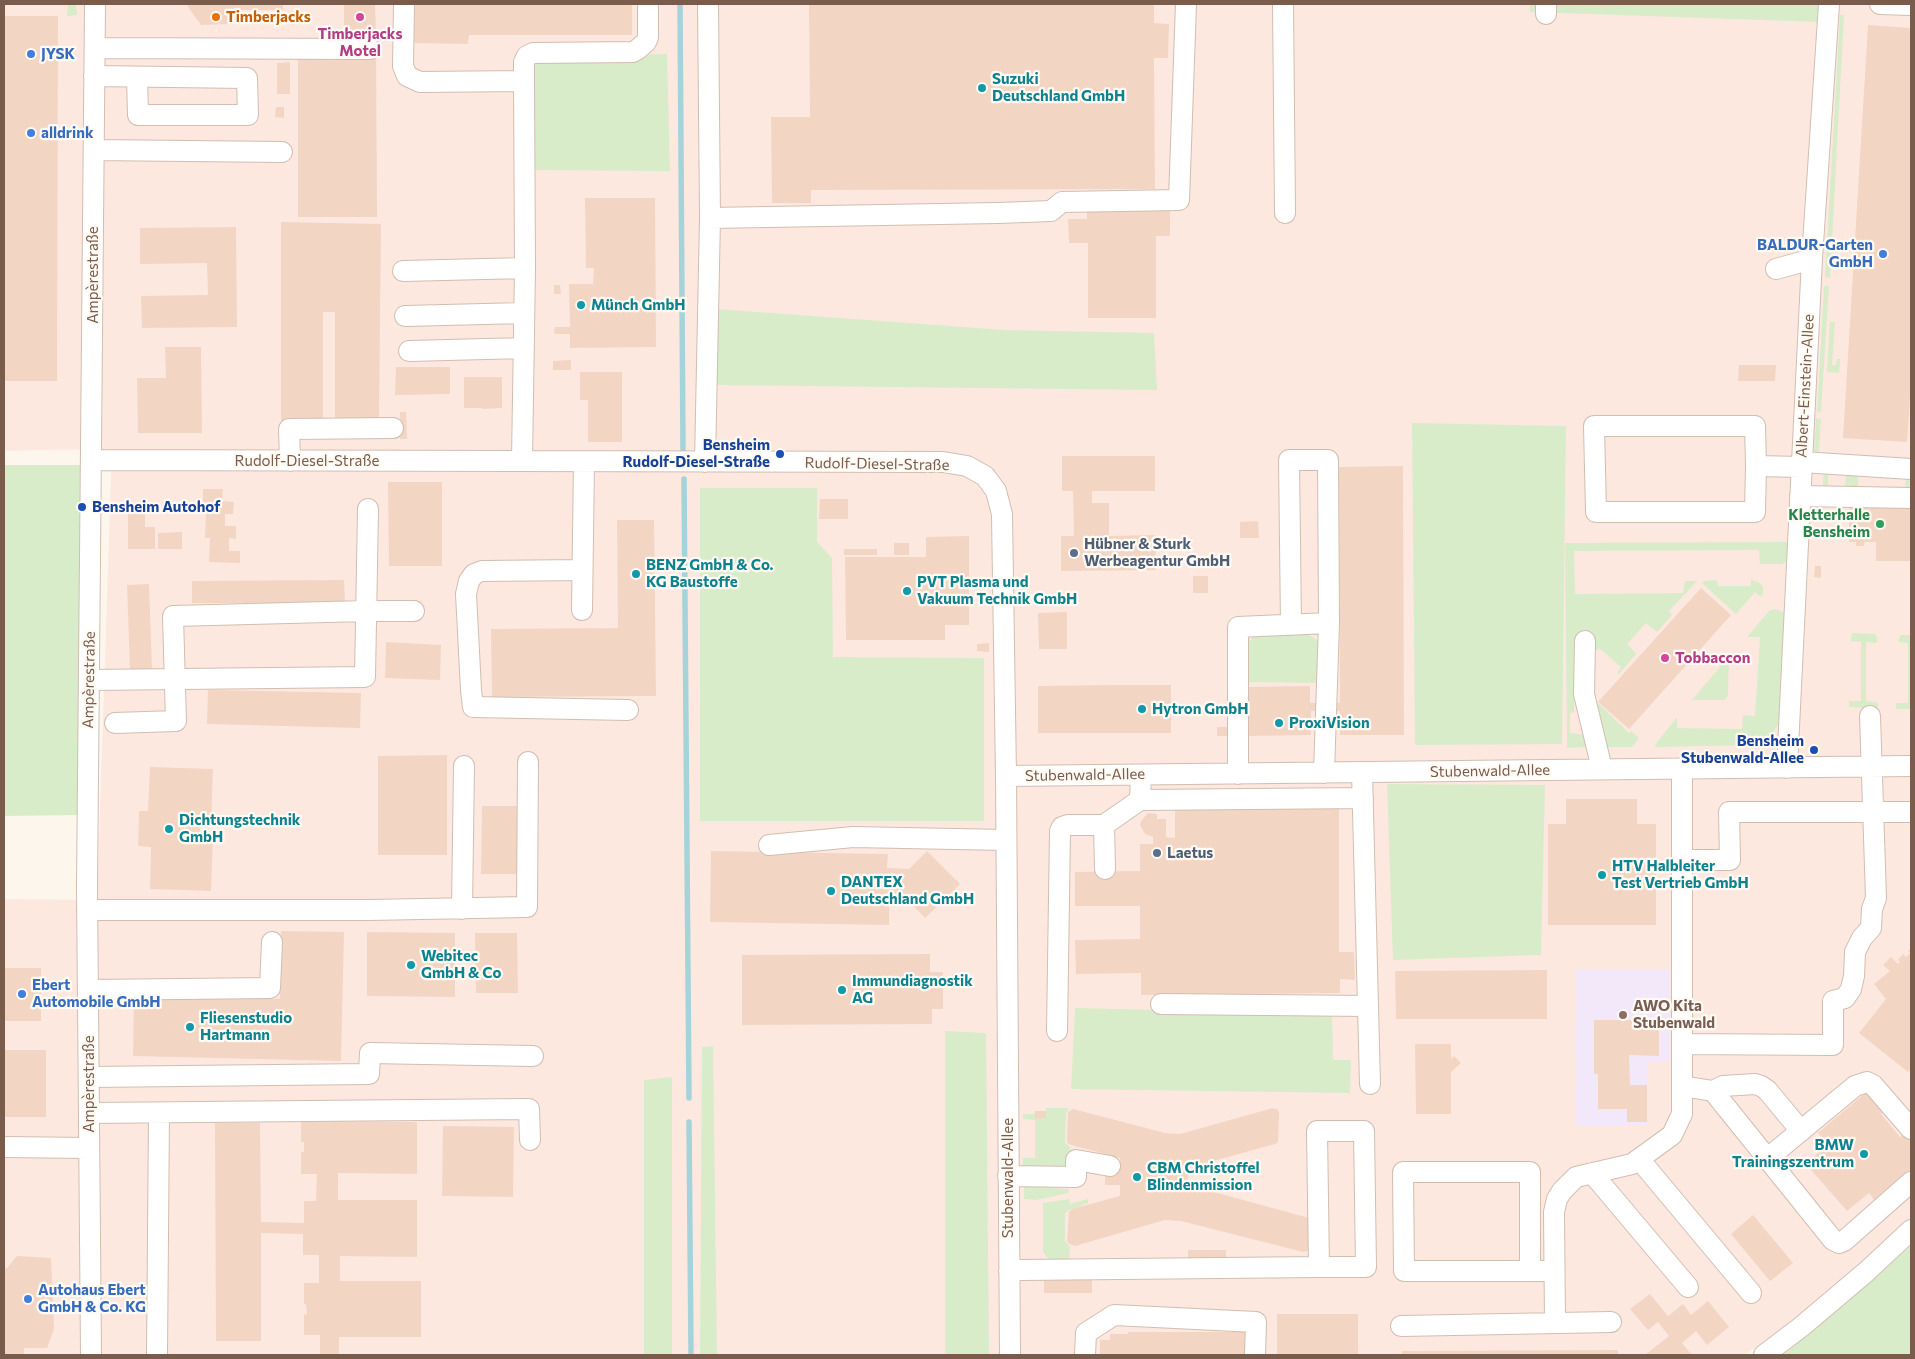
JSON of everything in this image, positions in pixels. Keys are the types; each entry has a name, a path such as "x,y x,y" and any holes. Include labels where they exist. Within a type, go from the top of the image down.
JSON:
{"street":[{"name":"Ampèrestraße","path":"91,1355 87,910 95,4"},
{"path":"404,4 403,66 407,76 420,82 524,81"},
{"path":"522,461 525,268 524,62 527,56 533,53 633,52 638,50 648,37 648,4"},
{"path":"705,462 710,218 708,4"},
{"path":"710,218 998,214 1051,211 1062,202 1154,202 1179,200 1186,4"},
{"path":"1283,4 1285,213"},
{"name":"Albert-Einstein-Allee","path":"1787,768 1810,282 1829,4"},
{"path":"1880,4 1911,5"},
{"path":"95,48 370,48"},
{"path":"94,76 247,78 248,115 138,115 137,77"},
{"path":"94,150 282,152"},
{"path":"1810,282 1776,269 1812,259"},
{"path":"403,272 525,268"},
{"path":"405,316 524,313"},
{"path":"409,351 524,348"},
{"path":"1594,426 1756,426 1756,466 1755,512 1596,512 1594,426"},
{"path":"290,461 289,429 393,428"},
{"path":"344,429 344,461"},
{"name":"Rudolf-Diesel-Straße","path":"91,460 944,462 967,466 985,476 996,491 1002,514 1006,776"},
{"path":"1291,625 1289,460 1328,460 1329,623 1324,773"},
{"path":"582,610 584,462"},
{"path":"1756,466 1802,465 1911,469"},
{"path":"1800,496 1911,498"},
{"path":"90,680 365,677 368,509"},
{"path":"582,570 482,571 474,574 469,582 466,594 473,707 628,710"},
{"path":"115,723 176,721 173,616 414,611"},
{"path":"1238,774 1238,627 1329,623"},
{"path":"1585,641 1584,694 1602,769"},
{"path":"1682,1044 1833,1045 1833,1001 1845,998 1851,989 1854,976 1855,952 1862,938 1872,928 1872,910 1876,898 1870,716"},
{"path":"87,910 527,907 528,762"},
{"path":"462,908 464,766"},
{"name":"Stubenwald-Allee","path":"1010,1355 1006,776 1911,766"},
{"path":"1554,1323 1554,1212 1557,1199 1562,1191 1584,1175 1632,1164 1672,1135 1682,1114 1682,768"},
{"path":"1362,772 1370,1084"},
{"path":"1140,800 1141,775"},
{"path":"1057,1031 1060,831 1062,827 1068,825 1104,825 1140,800 1362,798"},
{"path":"1682,860 1730,860 1730,812 1911,812"},
{"path":"1104,825 1105,868"},
{"path":"769,845 853,836 1006,840"},
{"path":"88,990 270,988 272,942"},
{"path":"1161,1004 1368,1006"},
{"path":"89,1077 369,1074 370,1053 533,1056"},
{"path":"1768,1158 1855,1086 1867,1082 1873,1085 1911,1129"},
{"path":"1682,1086 1713,1091 1723,1086 1755,1084 1761,1086 1768,1090 1801,1131"},
{"path":"1713,1091 1833,1240 1839,1243 1844,1241 1911,1182"},
{"path":"89,1114 529,1109 530,1140"},
{"path":"157,1355 159,1113"},
{"path":"1009,1271 1319,1268 1366,1267 1364,1131 1317,1130 1319,1268"},
{"path":"4,1147 89,1148"},
{"path":"1639,1158 1751,1293"},
{"path":"1008,1176 1076,1177 1076,1160 1110,1166"},
{"path":"1530,1271 1530,1172 1403,1172 1404,1271 1530,1271 1554,1271"},
{"path":"1584,1175 1688,1287"},
{"path":"1764,1355 1823,1309 1911,1230"},
{"path":"1086,1355 1086,1333 1114,1315 1256,1322 1255,1355"},
{"path":"1401,1326 1611,1322"}],"shaded area":[{"path":"4,4 1911,4 1911,1219 1861,1267 1798,1319 1744,1355 4,1355 4,899 97,900 112,449 4,451"},
{"name":"AWO Kita Stubenwald","path":"1575,969 1670,969 1670,1061 1647,1061 1648,1126 1576,1126"}],"green space":[{"path":"68,4 76,4 77,15 67,16"},
{"path":"1530,4 1821,4 1820,22 1530,12"},
{"path":"1840,15 1844,15 1830,278 1825,277"},
{"path":"667,54 670,171 534,170 533,57"},
{"path":"1824,286 1829,286 1821,412 1817,412"},
{"path":"716,309 1004,330 1154,333 1157,390 716,385"},
{"path":"1830,322 1835,322 1832,365 1836,365 1837,359 1840,359 1839,373 1827,372"},
{"path":"1816,418 1821,419 1819,452 1814,451"},
{"path":"1412,423 1566,426 1562,744 1415,745"},
{"path":"4,465 80,465 78,815 4,816"},
{"path":"1824,471 1828,473 1828,486 1845,487 1846,472 1858,473 1858,487 1905,490 1906,476 1910,479 1909,492 1822,493"},
{"path":"700,488 817,488 817,542 832,558 833,657 984,658 984,821 700,821"},
{"path":"1787,542 1787,562 1782,564 1760,564 1759,550 1574,551 1575,594 1683,593 1685,581 1697,581 1669,611 1672,615 1657,632 1646,623 1627,644 1636,654 1619,674 1617,673 1621,667 1599,648 1595,652 1590,638 1574,639 1574,644 1576,644 1574,712 1570,713 1570,733 1585,735 1587,747 1567,748 1565,543"},
{"path":"1751,579 1760,583 1763,587 1761,597 1755,592 1736,614 1702,583 1717,580 1718,586 1751,586"},
{"path":"1774,609 1784,612 1780,711 1778,725 1772,734 1765,741 1755,745 1656,747 1655,745 1677,717 1677,728 1742,729 1743,715 1755,716 1760,637 1747,637 1769,611"},
{"path":"1852,633 1875,634 1877,636 1877,643 1866,642 1866,701 1878,703 1878,709 1849,707 1849,701 1861,701 1861,642 1851,641"},
{"path":"1255,635 1310,635 1319,642 1319,683 1247,682 1247,644"},
{"path":"1900,635 1911,635 1911,709 1896,709 1896,703 1908,703 1908,643 1898,642"},
{"path":"1729,656 1728,695 1725,700 1692,700"},
{"path":"1599,704 1629,733 1631,731 1639,738 1632,747 1606,747 1597,707"},
{"path":"1387,784 1545,785 1541,955 1393,960"},
{"path":"1075,1008 1332,1014 1333,1060 1351,1060 1350,1093 1071,1089"},
{"path":"945,1031 986,1033 989,1355 945,1355"},
{"path":"713,1046 717,1355 700,1355 702,1047"},
{"path":"672,1077 672,1355 644,1355 644,1080"},
{"path":"1046,1108 1069,1108 1066,1114 1065,1143 1070,1147 1068,1166 1023,1172 1023,1158 1035,1158 1035,1120 1023,1119 1023,1114 1035,1114 1035,1119 1046,1118"},
{"path":"1024,1186 1069,1189 1068,1193 1037,1200 1024,1199"},
{"path":"1069,1199 1070,1204 1088,1199 1088,1203 1067,1211 1065,1214 1065,1241 1070,1247 1069,1260 1050,1261 1043,1252 1043,1203"},
{"path":"1911,1245 1911,1355 1783,1355 1882,1272"}],"building":[{"name":"Timberjacks","path":"187,4 283,4 283,10 242,10 232,24 201,25"},
{"name":"Timberjacks Motel","path":"344,4 375,4 376,31 344,31"},
{"path":"412,4 632,4 632,35 469,35 468,44 413,43"},
{"name":"Suzuki Deutschland GmbH","path":"809,4 1154,4 1154,23 1169,24 1168,58 1154,58 1155,189 811,190 811,203 772,203 771,117 810,117"},
{"path":"4,16 58,16 57,381 4,381"},
{"name":"BALDUR-Garten GmbH","path":"1868,25 1911,28 1911,383 1907,442 1843,438"},
{"path":"298,43 376,44 377,217 298,217"},
{"path":"290,62 290,94 277,94 277,63"},
{"path":"276,107 284,107 284,118 275,117"},
{"path":"585,198 655,198 656,347 570,348 570,334 554,333 555,327 570,327 569,284 593,284 594,268 586,268"},
{"path":"1087,211 1170,211 1170,236 1156,236 1156,318 1088,318 1088,243 1069,243 1068,219 1087,219"},
{"path":"281,222 381,224 379,420 335,420 335,312 323,312 323,423 281,422"},
{"path":"236,227 237,327 142,328 141,296 208,295 207,263 140,264 140,228"},
{"path":"554,285 560,285 561,294 554,294"},
{"path":"165,347 201,347 202,433 138,433 137,378 166,378"},
{"path":"571,360 571,370 553,370 553,361"},
{"path":"1739,365 1776,365 1775,381 1738,381"},
{"path":"396,367 450,367 450,394 395,395"},
{"path":"580,372 622,372 622,442 588,442 588,400 580,400"},
{"path":"464,377 502,377 502,408 464,408"},
{"path":"400,412 406,412 407,439 400,439"},
{"path":"1062,456 1155,456 1155,491 1092,491 1092,503 1109,503 1109,536 1155,535 1156,570 1061,571 1061,536 1074,536 1073,491 1062,491"},
{"path":"1403,466 1404,735 1340,735 1340,711 1311,711 1311,735 1247,736 1246,687 1310,686 1310,703 1340,703 1339,467"},
{"path":"388,482 442,482 442,566 389,566"},
{"path":"203,489 223,489 222,501 234,502 233,514 225,514 225,526 236,526 236,539 229,538 229,551 240,551 240,563 209,562 210,538 205,538 206,513 203,513"},
{"path":"820,499 848,499 848,519 819,519"},
{"name":"Kletterhalle Bensheim","path":"1849,500 1911,506 1911,561 1876,561 1876,542 1864,542 1864,546 1856,546 1856,542 1849,542"},
{"path":"128,513 145,513 145,527 155,527 155,549 128,549"},
{"path":"617,520 654,520 656,696 492,697 491,629 618,628"},
{"path":"1258,521 1259,538 1240,538 1240,522"},
{"path":"182,532 182,549 158,549 158,533"},
{"name":"PVT Plasma und Vakuum Technik GmbH","path":"969,536 969,625 945,625 945,640 846,640 845,557 926,557 926,537"},
{"path":"894,543 909,543 909,555 894,555"},
{"path":"844,549 877,549 877,555 844,555"},
{"path":"1815,566 1821,566 1821,578 1814,577"},
{"path":"1193,576 1208,576 1208,593 1193,593"},
{"path":"344,580 345,603 192,603 192,581"},
{"path":"149,584 152,670 130,671 127,585"},
{"name":"Tobbaccon","path":"1701,588 1731,615 1629,729 1598,702"},
{"path":"1067,612 1067,649 1039,649 1038,613"},
{"path":"386,642 441,645 440,680 385,678"},
{"path":"989,643 989,652 977,651 977,644"},
{"path":"1171,685 1171,733 1038,733 1038,686"},
{"path":"208,690 361,693 360,728 207,724"},
{"path":"1217,727 1230,727 1230,736 1217,736"},
{"path":"447,755 447,855 378,855 378,756"},
{"name":"Dichtungstechnik GmbH","path":"150,767 213,769 211,823 200,823 200,834 213,835 211,891 150,889 151,847 138,846 139,811 148,811"},
{"name":"HTV Halbleiter Test Vertrieb GmbH","path":"1566,799 1637,799 1637,824 1656,824 1656,925 1548,925 1548,824 1566,824"},
{"path":"1339,803 1339,952 1354,952 1355,980 1340,979 1340,993 1141,995 1141,973 1076,974 1075,940 1140,939 1140,906 1075,906 1075,872 1140,871 1140,844 1153,844 1153,837 1145,834 1140,825 1148,813 1157,814 1157,819 1166,819 1166,837 1175,838 1175,805"},
{"path":"482,806 519,806 518,874 481,874"},
{"name":"DANTEX Deutschland GmbH","path":"711,851 888,854 887,868 909,869 927,851 960,884 925,918 907,899 889,899 889,925 710,922"},
{"path":"281,931 344,932 341,1061 133,1056 134,995 280,999"},
{"name":"Webitec GmbH & Co","path":"367,932 455,933 455,997 367,996"},
{"path":"475,933 517,933 518,993 476,993"},
{"path":"1911,948 1911,1068 1908,1072 1859,1033 1886,999 1874,984 1890,971 1883,965 1891,957 1898,964 1900,962 1898,960 1903,954 1906,957 1910,953 1908,951"},
{"name":"Immundiagnostik AG","path":"930,954 930,972 943,972 943,1009 932,1009 932,1024 742,1025 742,955"},
{"name":"Ebert Automobile GmbH","path":"4,968 41,968 41,1021 4,1021"},
{"path":"1547,970 1547,1019 1396,1019 1395,971"},
{"name":"AWO Kita Stubenwald","path":"1594,1020 1659,1020 1659,1056 1629,1055 1630,1085 1647,1085 1647,1122 1627,1122 1627,1109 1598,1109 1598,1074 1594,1074"},
{"path":"1415,1044 1451,1044 1451,1059 1454,1056 1461,1063 1451,1072 1451,1114 1416,1114"},
{"path":"4,1050 46,1050 46,1117 4,1117"},
{"name":"BMW Trainingszentrum","path":"1871,1088 1888,1108 1881,1114 1900,1137 1906,1132 1911,1137 1911,1170 1875,1201 1869,1193 1847,1211 1806,1164 1828,1144 1818,1133"},
{"path":"1273,1108 1278,1110 1279,1114 1278,1142 1188,1168 1188,1185 1309,1218 1309,1248 1307,1251 1303,1252 1181,1221 1165,1220 1075,1246 1067,1241 1069,1212 1072,1209 1120,1196 1120,1185 1105,1185 1105,1170 1120,1170 1120,1158 1068,1144 1068,1112 1073,1109 1165,1133 1180,1134"},
{"path":"1035,1111 1046,1111 1046,1118 1035,1119"},
{"path":"301,1121 417,1122 417,1174 338,1173 338,1200 417,1200 417,1257 340,1256 340,1281 421,1281 421,1337 339,1337 339,1355 320,1355 320,1335 304,1335 304,1314 307,1315 306,1304 304,1304 304,1283 319,1283 319,1255 303,1255 303,1234 261,1233 261,1341 216,1341 215,1123 260,1123 261,1222 304,1223 304,1201 316,1201 317,1174 301,1174 301,1152 304,1152 304,1142 301,1142"},
{"path":"443,1126 514,1127 513,1197 442,1196"},
{"path":"1753,1215 1793,1263 1770,1281 1731,1234"},
{"path":"1188,1250 1226,1250 1226,1260 1188,1260"},
{"name":"Autohaus Ebert GmbH & Co. KG","path":"17,1256 51,1258 54,1329 47,1348 24,1348 24,1355 4,1355 4,1268 7,1268"},
{"path":"1092,1278 1092,1293 1044,1293 1044,1279"},
{"path":"1650,1294 1668,1316 1683,1304 1691,1315 1708,1301 1729,1327 1707,1345 1696,1331 1682,1343 1692,1355 1648,1355 1646,1354 1669,1336 1658,1322 1648,1330 1630,1309"},
{"path":"1277,1314 1358,1314 1358,1355 1277,1355"},
{"path":"1128,1332 1249,1332 1250,1355 1100,1355 1100,1340 1110,1340 1110,1334 1128,1334"},
{"path":"1618,1350 1618,1355 1402,1355 1402,1351"}],"waterway":[{"path":"680,4 683,449"},
{"path":"684,479 689,1098"},
{"path":"689,1122 691,1353"}],"place":[{"name":"Timberjacks","path":"216,17"},
{"name":"Timberjacks Motel","path":"360,17"},
{"name":"JYSK","path":"31,54"},
{"name":"Suzuki Deutschland GmbH","path":"982,88"},
{"name":"alldrink","path":"31,133"},
{"name":"BALDUR-Garten GmbH","path":"1883,254"},
{"name":"Münch GmbH","path":"581,305"},
{"name":"Bensheim Rudolf-Diesel-Straße","path":"780,454"},
{"name":"Bensheim Autohof","path":"82,507"},
{"name":"Kletterhalle Bensheim","path":"1880,524"},
{"name":"Hübner & Sturk Werbeagentur GmbH","path":"1074,553"},
{"name":"BENZ GmbH & Co. KG Baustoffe","path":"636,574"},
{"name":"PVT Plasma und Vakuum Technik GmbH","path":"907,591"},
{"name":"Tobbaccon","path":"1665,658"},
{"name":"Hytron GmbH","path":"1142,709"},
{"name":"ProxiVision","path":"1279,723"},
{"name":"Bensheim Stubenwald-Allee","path":"1814,750"},
{"name":"Dichtungstechnik GmbH","path":"169,829"},
{"name":"Laetus","path":"1157,853"},
{"name":"HTV Halbleiter Test Vertrieb GmbH","path":"1602,875"},
{"name":"DANTEX Deutschland GmbH","path":"831,891"},
{"name":"Webitec GmbH & Co","path":"411,965"},
{"name":"Immundiagnostik AG","path":"842,990"},
{"name":"Ebert Automobile GmbH","path":"22,994"},
{"name":"AWO Kita Stubenwald","path":"1623,1015"},
{"name":"Fliesenstudio Hartmann","path":"190,1027"},
{"name":"BMW Trainingszentrum","path":"1864,1154"},
{"name":"CBM Christoffel Blindenmission","path":"1137,1177"},
{"name":"Autohaus Ebert GmbH & Co. KG","path":"28,1299"}]}
